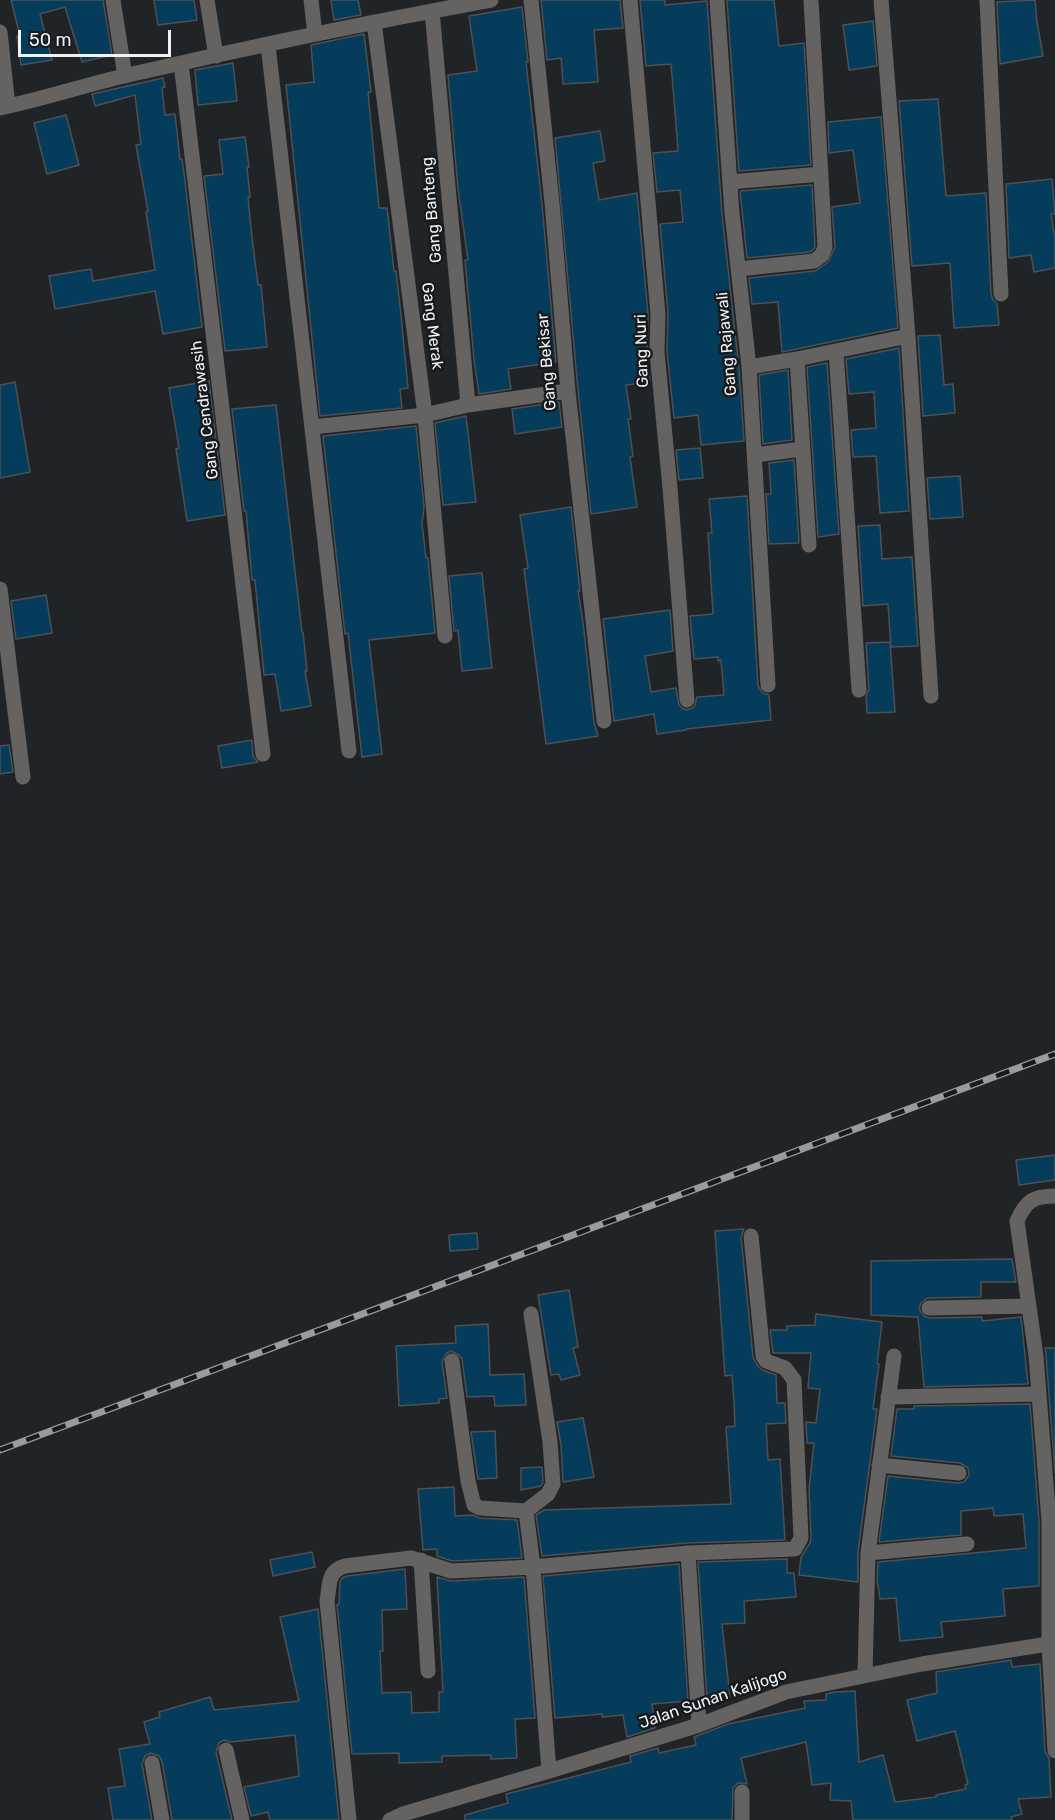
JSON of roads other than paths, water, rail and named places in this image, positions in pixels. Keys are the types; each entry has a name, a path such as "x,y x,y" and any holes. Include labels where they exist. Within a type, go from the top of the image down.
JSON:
{"street":[{"path":"113,0 125,76"},
{"path":"207,0 216,56"},
{"path":"311,0 315,34"},
{"path":"0,32 4,107 125,76 374,22 424,8 491,0"},
{"name":"Gang Bekisar","path":"531,0 568,391 604,721"},
{"name":"Gang Nuri","path":"630,0 658,314 657,352 687,700"},
{"name":"Gang Rajawali","path":"717,0 730,182 749,367 768,684"},
{"path":"738,269 814,261 822,255 825,247 811,0"},
{"path":"881,0 908,336 931,696"},
{"path":"987,0 1001,294"},
{"name":"Gang Banteng","path":"424,8 468,405"},
{"name":"Gang Merak","path":"374,22 425,415 445,636"},
{"path":"268,45 349,751"},
{"name":"Gang Cendrawasih","path":"181,63 263,754"},
{"path":"730,182 821,174"},
{"path":"749,367 908,336"},
{"path":"836,351 859,690"},
{"path":"797,359 809,545"},
{"path":"312,428 425,415 468,405 568,391"},
{"path":"755,455 802,448"},
{"path":"0,589 23,777"},
{"path":"1055,1196 1030,1201 1023,1207 1017,1221 1039,1394 1049,1442 1055,1751"},
{"path":"349,1820 327,1601 331,1574 336,1569 411,1558 451,1571 533,1567 688,1553 795,1549 799,1545 801,1538 794,1380 785,1368 766,1361 763,1356 751,1236"},
{"path":"928,1308 1029,1306"},
{"path":"452,1361 468,1481 474,1505 480,1508 526,1511 548,1494 553,1484 550,1442 531,1314"},
{"path":"865,1675 868,1553 894,1356"},
{"path":"888,1397 1039,1394"},
{"path":"879,1466 959,1473"},
{"path":"526,1511 533,1567 549,1772"},
{"path":"868,1553 968,1544"},
{"path":"688,1553 699,1725"},
{"path":"421,1560 428,1671"},
{"name":"Jalan Sunan Kalijogo","path":"390,1820 403,1814 549,1772 699,1725 786,1692 865,1675 1052,1644"},
{"path":"226,1750 242,1820"},
{"path":"152,1763 162,1820"},
{"path":"742,1792 742,1820"}],"railway":[{"path":"0,1450 1055,1054"}]}
